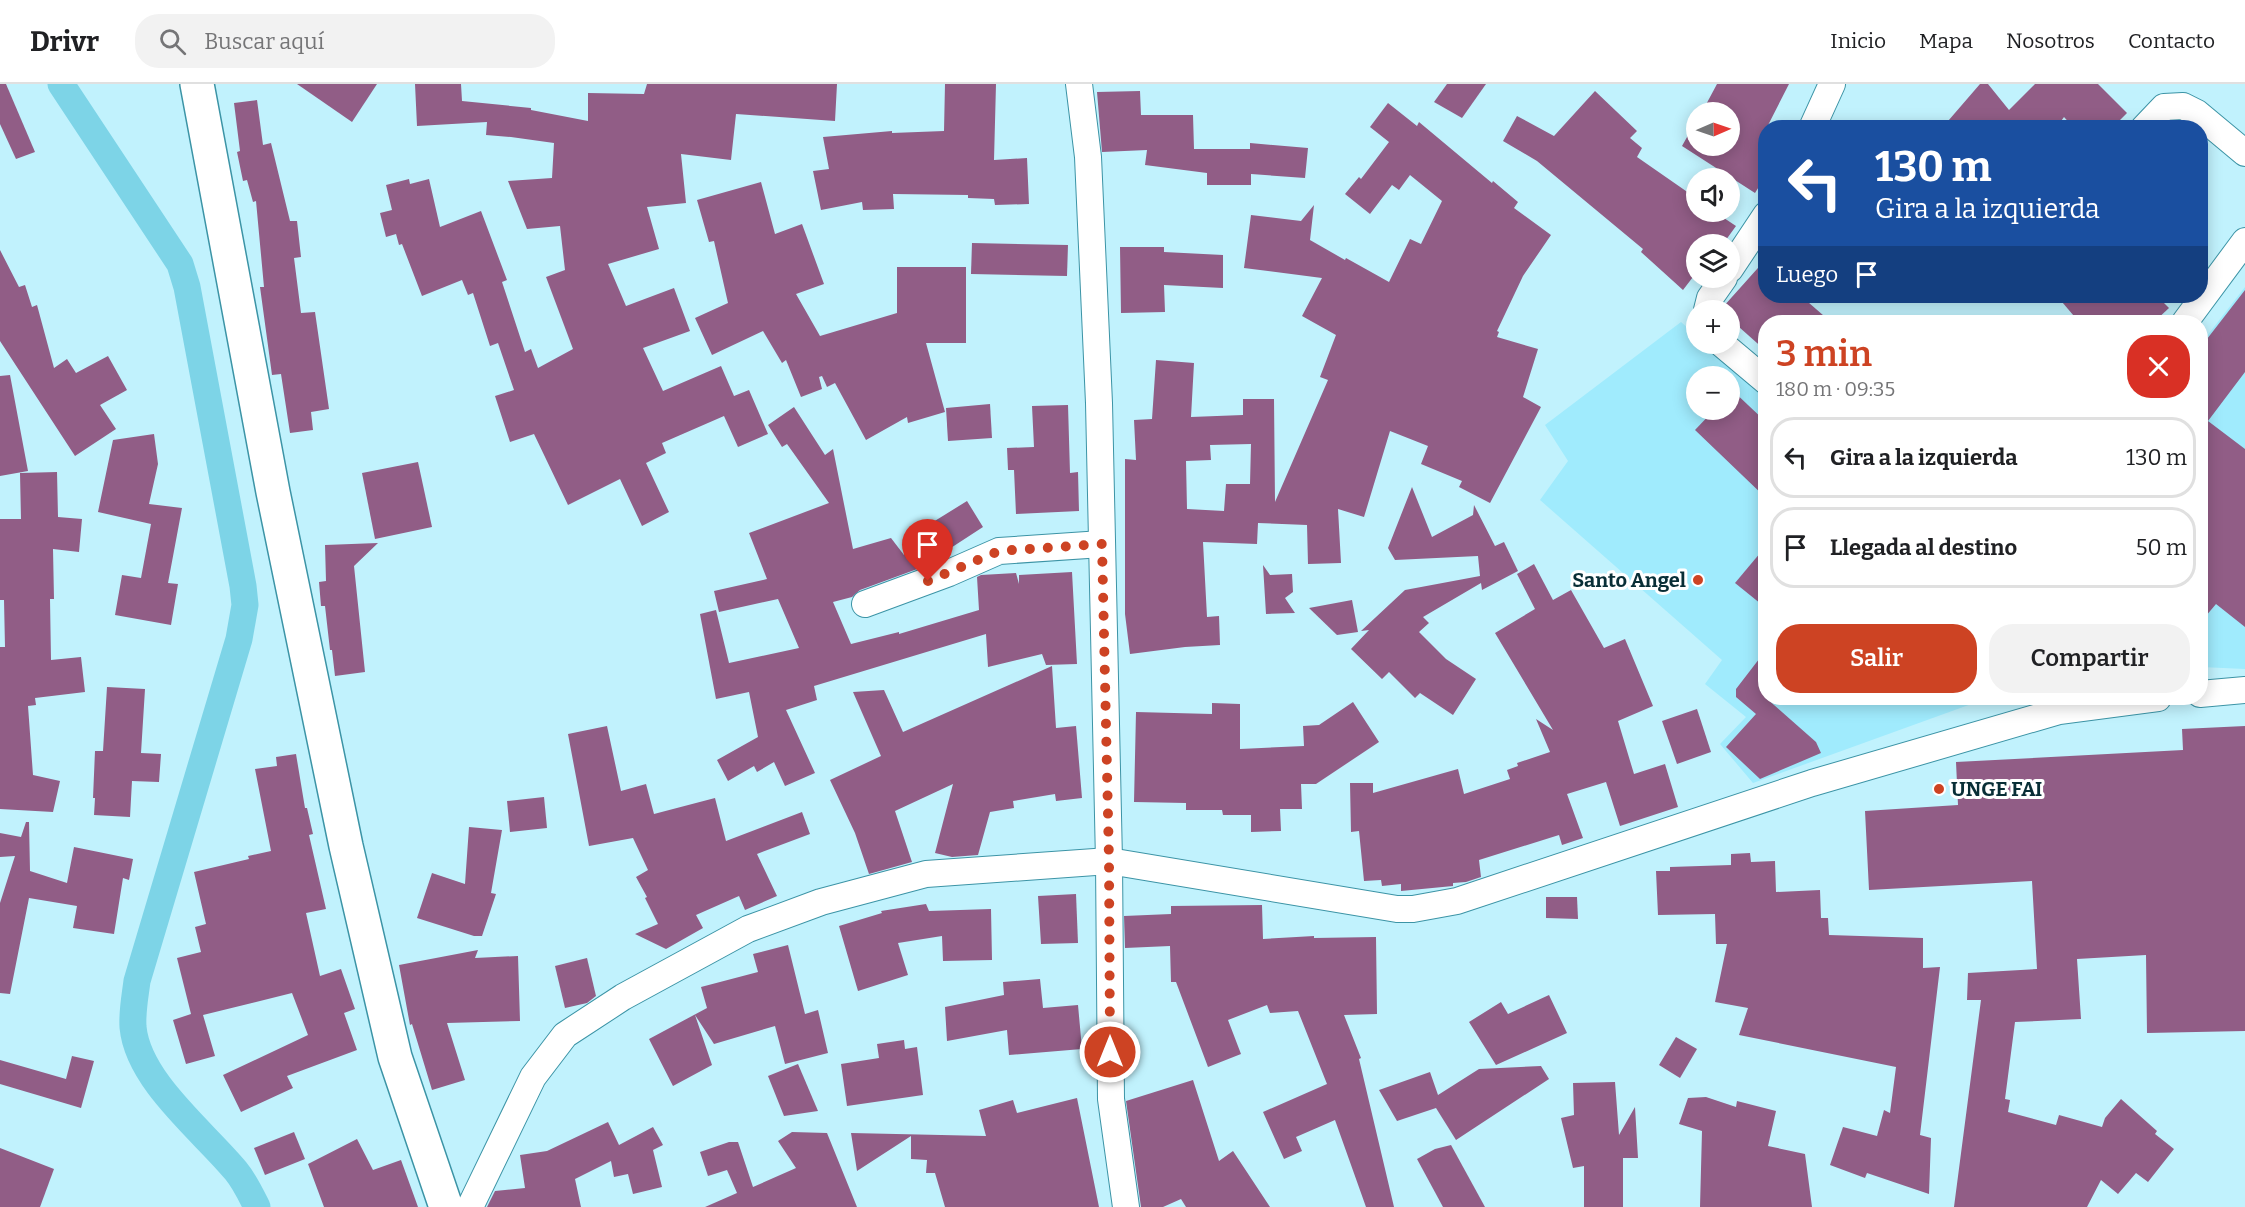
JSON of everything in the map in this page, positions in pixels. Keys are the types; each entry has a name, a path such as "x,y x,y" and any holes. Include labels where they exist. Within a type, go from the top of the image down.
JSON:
{"main road":[{"path":"197,84 273,492 346,846 395,1057 446,1207"}],"street":[{"path":"1079,84 1088,157 1099,403 1109,861 1111,1099 1126,1207"},
{"path":"1816,120 1832,84"},
{"path":"2152,120 2164,107 2183,106 2205,120"},
{"path":"2208,122 2245,153"},
{"path":"1740,254 1758,227"},
{"path":"2208,291 2245,240"},
{"path":"1734,354 1758,374"},
{"path":"865,604 949,573 999,551 1102,544"},
{"path":"2208,693 2245,690"},
{"path":"470,1207 533,1077 565,1035 623,998 748,929 822,902 926,874 1109,861 1327,898 1397,909 1413,909 1458,901 2049,706"}],"shaded area":[{"path":"2245,287 2245,669 2208,667 2208,335"},
{"name":"Santo Angel","path":"1681,322 1686,326 1686,354 1716,354 1730,366 1686,366 1686,420 1740,420 1740,375 1758,391 1758,705 1969,705 1753,783 1720,744 1746,717 1705,684 1722,660 1540,500 1568,461 1545,425"}],"building":[{"path":"0,84 6,84 35,152 16,159 0,124"},
{"path":"297,84 377,84 352,122"},
{"path":"415,84 461,84 462,101 531,108 531,110 588,121 588,93 644,94 647,84 837,84 835,121 736,114 731,160 681,154 686,203 647,207 659,249 608,264 626,306 674,288 690,331 643,348 663,391 721,366 734,396 749,390 768,434 738,447 724,416 662,443 666,453 646,463 669,512 642,526 620,479 568,505 534,434 510,442 495,396 514,390 498,343 490,346 473,293 468,295 462,280 422,296 396,234 386,237 380,213 392,210 386,185 409,179 410,184 429,179 440,227 481,211 507,280 502,282 525,352 531,349 538,368 573,349 546,277 565,270 560,226 527,229 508,181 552,178 554,143 486,135 487,122 417,126"},
{"path":"945,84 996,84 994,160 1027,158 1029,204 995,205 994,199 968,198 968,195 893,194 894,209 863,210 862,202 821,210 813,171 829,169 823,137 892,131 892,133 944,131"},
{"path":"1447,84 1486,84 1462,118 1434,102"},
{"path":"1717,84 1789,84 1771,120 1758,120 1758,188 1755,193 1740,183 1740,168 1716,168 1698,156 1740,156 1740,102 1707,102"},
{"path":"1980,84 1988,84 2009,110 2035,84 2098,84 2127,113 2120,120 2067,120 2064,117 2062,120 1949,120"},
{"path":"1140,91 1141,115 1193,115 1194,149 1250,149 1250,143 1308,148 1305,178 1251,174 1251,185 1207,185 1207,173 1145,165 1147,150 1102,152 1097,92"},
{"path":"1595,91 1637,131 1630,138 1642,148 1637,157 1686,191 1686,222 1730,222 1736,226 1730,234 1686,234 1686,286 1683,290 1641,252 1643,249 1537,161 1503,141 1517,116 1554,136"},
{"path":"257,100 263,145 271,143 290,221 297,221 301,257 294,258 301,313 315,312 329,409 311,412 313,430 290,433 281,374 272,375 260,287 264,287 256,201 253,202 247,180 243,181 237,152 240,151 234,103"},
{"path":"1388,103 1417,126 1419,122 1492,183 1493,181 1518,202 1514,208 1551,235 1523,276 1497,331 1499,332 1497,337 1538,349 1523,397 1541,407 1490,503 1459,487 1462,481 1421,464 1428,446 1390,431 1364,517 1338,509 1341,563 1308,564 1307,525 1258,523 1257,544 1203,542 1207,617 1219,616 1220,645 1130,654 1125,614 1125,459 1136,460 1134,420 1152,419 1156,360 1194,363 1191,417 1243,415 1243,399 1274,399 1275,502 1328,380 1320,377 1336,335 1302,316 1322,278 1244,268 1251,215 1301,221 1314,205 1310,240 1389,282 1410,239 1421,244 1442,201 1410,175 1399,190 1392,185 1370,214 1345,194 1359,177 1361,179 1389,142 1370,127","holes":["1251,444 1250,484 1226,484 1224,511 1187,509 1186,461 1211,460 1210,445"]},
{"path":"761,182 775,234 802,224 824,284 796,294 820,336 897,313 897,267 966,267 966,343 926,343 945,412 908,423 907,417 866,440 835,383 827,387 822,376 819,377 822,389 801,397 786,360 782,363 763,331 712,355 695,318 728,303 714,241 709,242 697,200"},
{"path":"972,243 1068,245 1067,276 971,274"},
{"path":"1120,247 1164,247 1164,252 1223,255 1223,288 1164,285 1165,312 1121,313"},
{"path":"0,250 19,287 25,285 32,307 37,305 54,368 67,359 76,373 108,356 127,390 100,405 116,429 75,456 0,341"},
{"path":"1758,268 1758,303 1809,303 1823,315 1758,315 1758,344 1740,328 1740,300 1729,300"},
{"path":"2245,290 2245,372 2208,421 2208,338"},
{"path":"2063,303 2164,303 2169,308 2162,315 2073,315"},
{"path":"10,375 28,471 0,476 0,376"},
{"path":"1740,397 1758,414 1758,490 1695,430 1704,420 1740,420"},
{"path":"990,404 992,438 948,441 946,408"},
{"path":"1068,405 1070,473 1078,472 1079,511 1016,514 1014,470 1008,470 1007,448 1034,447 1032,406"},
{"path":"794,407 825,455 833,449 853,549 891,538 904,555 923,543 917,532 967,501 983,527 920,568 860,590 852,597 833,602 851,644 899,632 899,634 979,610 977,577 981,575 1016,573 1019,584 1019,575 1072,572 1077,664 1046,665 1042,654 988,667 986,634 814,686 817,700 786,710 815,773 785,786 774,762 757,772 754,766 728,781 717,760 758,737 749,692 716,699 700,614 716,610 729,663 799,648 778,599 719,612 714,591 767,579 749,533 829,503 787,444 782,447 768,425"},
{"path":"2208,421 2245,449 2245,627 2216,604 2208,614"},
{"path":"154,434 158,464 149,504 182,508 168,583 178,584 171,625 115,615 122,575 141,578 151,524 98,512 113,440"},
{"path":"418,462 432,527 375,539 362,473"},
{"path":"57,472 58,517 82,519 79,552 53,549 54,599 50,599 51,660 81,657 85,692 35,698 36,705 28,706 33,775 60,781 53,812 0,809 0,647 5,647 4,600 0,600 0,519 21,519 20,473"},
{"path":"1412,487 1432,537 1473,515 1474,505 1495,546 1504,542 1518,571 1482,590 1481,583 1423,617 1429,623 1419,632 1446,659 1476,679 1453,715 1420,693 1415,698 1389,672 1382,679 1351,649 1369,630 1361,631 1405,590 1480,576 1478,556 1395,560 1388,548"},
{"path":"378,543 354,566 365,672 335,676 325,606 321,606 319,582 326,581 325,545"},
{"path":"1758,556 1758,602 1735,583"},
{"path":"1534,564 1553,600 1571,590 1604,648 1625,639 1653,706 1618,721 1634,774 1665,764 1678,807 1620,826 1606,782 1567,794 1583,838 1562,845 1559,835 1479,860 1481,877 1453,883 1453,886 1401,891 1401,884 1382,886 1381,880 1364,881 1359,831 1351,832 1350,783 1373,783 1373,793 1458,769 1464,794 1510,779 1507,770 1518,766 1517,763 1550,752 1536,719 1553,730 1495,633 1535,609 1517,574"},
{"path":"1263,565 1270,575 1292,574 1293,592 1285,598 1295,613 1266,614"},
{"path":"1352,600 1358,632 1337,635 1309,608"},
{"path":"1758,660 1758,705 1774,705 1816,742 1821,753 1760,779 1726,747 1756,714 1736,697 1736,689"},
{"path":"1052,666 1056,728 1076,726 1082,798 1056,801 1055,794 1013,801 1014,808 990,812 978,855 952,857 935,853 953,784 895,811 912,862 869,874 855,833 830,780 881,756 853,692 884,690 903,732"},
{"path":"107,687 145,689 141,753 161,754 159,782 132,781 130,817 94,815 95,751 103,751"},
{"path":"1353,702 1379,742 1316,784 1301,784 1302,809 1280,809 1281,831 1251,832 1251,815 1223,815 1222,810 1186,810 1186,803 1134,802 1136,712 1212,714 1212,703 1240,704 1240,749 1304,746 1303,726 1319,725"},
{"path":"1697,709 1711,752 1677,764 1662,721"},
{"path":"607,726 621,791 646,784 654,814 715,798 726,841 802,812 810,834 757,854 777,896 745,910 739,896 696,915 703,928 666,949 635,934 658,924 636,877 648,870 633,838 589,846 568,734"},
{"path":"2245,726 2245,1031 2147,1033 2146,955 2077,959 2081,1019 2015,1022 2005,1099 2010,1100 2008,1112 2056,1125 2059,1115 2102,1127 2105,1118 2121,1099 2157,1131 2155,1134 2174,1149 2148,1182 2136,1173 2118,1194 2101,1180 2087,1207 1954,1207 1981,1000 1967,1000 1968,973 2037,969 2032,881 1869,890 1865,811 1958,805 1956,762 2183,750 2182,729"},
{"path":"296,754 305,808 307,808 313,834 309,835 326,909 306,913 320,976 341,969 355,1009 344,1013 357,1050 287,1076 293,1088 241,1112 223,1075 308,1035 292,993 203,1015 215,1056 186,1064 173,1020 191,1014 177,958 201,952 195,927 206,924 194,872 249,859 248,856 271,851 255,769 277,766 276,757"},
{"path":"544,797 547,828 510,832 507,801"},
{"path":"26,822 29,822 30,871 67,883 74,847 133,859 129,880 123,878 114,934 73,928 77,906 29,898 10,994 0,993 0,903 15,856 0,857 0,833 21,837"},
{"path":"469,827 502,830 491,893 496,894 482,936 474,936 417,918 432,873 465,884"},
{"path":"1750,853 1751,862 1775,861 1776,892 1820,890 1821,918 1828,918 1829,935 1923,938 1923,968 1940,967 1920,1135 1931,1138 1929,1194 1867,1173 1865,1178 1830,1165 1843,1127 1877,1136 1884,1110 1890,1113 1896,1067 1739,1035 1748,1008 1715,1002 1727,944 1716,944 1715,914 1658,915 1656,871 1670,871 1670,867 1731,865 1731,854"},
{"path":"1076,894 1078,943 1041,944 1038,896"},
{"path":"1546,897 1577,897 1578,919 1546,918"},
{"path":"926,904 929,911 991,909 992,960 943,961 942,936 898,943 908,975 858,991 839,926 882,913 881,911"},
{"path":"1262,905 1263,939 1314,936 1314,938 1376,937 1377,1014 1344,1015 1361,1058 1359,1059 1394,1207 1366,1207 1335,1120 1296,1137 1302,1151 1284,1159 1263,1112 1327,1084 1298,1011 1270,1013 1267,1005 1228,1020 1241,1054 1208,1067 1176,982 1171,982 1170,946 1125,948 1124,916 1171,914 1171,906"},
{"path":"788,945 805,1014 818,1010 828,1053 785,1064 775,1026 714,1044 695,1015 712,1065 673,1086 649,1039 707,1008 701,987 758,972 753,954"},
{"path":"478,950 475,958 518,956 520,1021 447,1023 465,1080 432,1090 412,1024 410,1025 399,965"},
{"path":"587,958 596,996 587,1003 565,1008 555,966"},
{"path":"1040,979 1043,1008 1078,1005 1082,1049 1009,1055 1007,1030 947,1041 945,1007 1004,995 1003,982"},
{"path":"1549,995 1567,1033 1496,1065 1469,1022 1501,1002 1508,1014"},
{"path":"1676,1037 1697,1049 1680,1078 1659,1065"},
{"path":"904,1040 905,1049 917,1047 923,1095 847,1106 841,1064 879,1058 877,1044"},
{"path":"72,1056 94,1061 81,1108 0,1084 0,1060 66,1079"},
{"path":"798,1064 818,1111 784,1116 768,1076"},
{"path":"1541,1066 1549,1079 1456,1140 1436,1108 1397,1121 1379,1090 1430,1072 1438,1095 1479,1069"},
{"path":"1193,1080 1219,1161 1233,1151 1270,1207 1186,1207 1181,1199 1163,1207 1141,1207 1126,1101"},
{"path":"1615,1082 1619,1135 1635,1107 1638,1158 1623,1158 1623,1207 1584,1207 1584,1166 1573,1168 1561,1118 1574,1115 1573,1083"},
{"path":"1706,1097 1736,1107 1737,1101 1776,1111 1768,1146 1805,1154 1812,1207 1700,1207 1702,1131 1679,1124 1688,1098"},
{"path":"1077,1098 1099,1207 945,1207 935,1173 926,1173 927,1160 911,1159 911,1136 857,1171 851,1133 986,1136 979,1110 1013,1100 1017,1113"},
{"path":"608,1122 619,1145 653,1127 663,1145 653,1150 662,1187 633,1194 628,1174 614,1177 611,1161 575,1179 581,1207 487,1207 495,1191 525,1188 520,1155 547,1151"},
{"path":"294,1132 305,1159 265,1175 254,1148"},
{"path":"792,1132 827,1133 857,1207 705,1207 737,1193 727,1170 708,1176 700,1152 729,1142 738,1142 753,1187 796,1168 778,1141"},
{"path":"357,1139 373,1170 401,1160 418,1207 324,1207 308,1164"},
{"path":"1451,1145 1485,1207 1443,1207 1417,1159 1435,1149"},
{"path":"0,1148 54,1169 40,1207 0,1207"}],"waterway":[{"path":"61,84 180,264 187,287 243,586 245,605 239,639 137,981 133,1027 138,1047 159,1086 236,1171 257,1207"}],"place":[{"name":"Santo Angel","path":"1698,580"},
{"name":"UNGE FAI","path":"1939,789"}],"route":[{"path":"928,581 999,551 1102,544 1109,861 1110,1052"}]}
